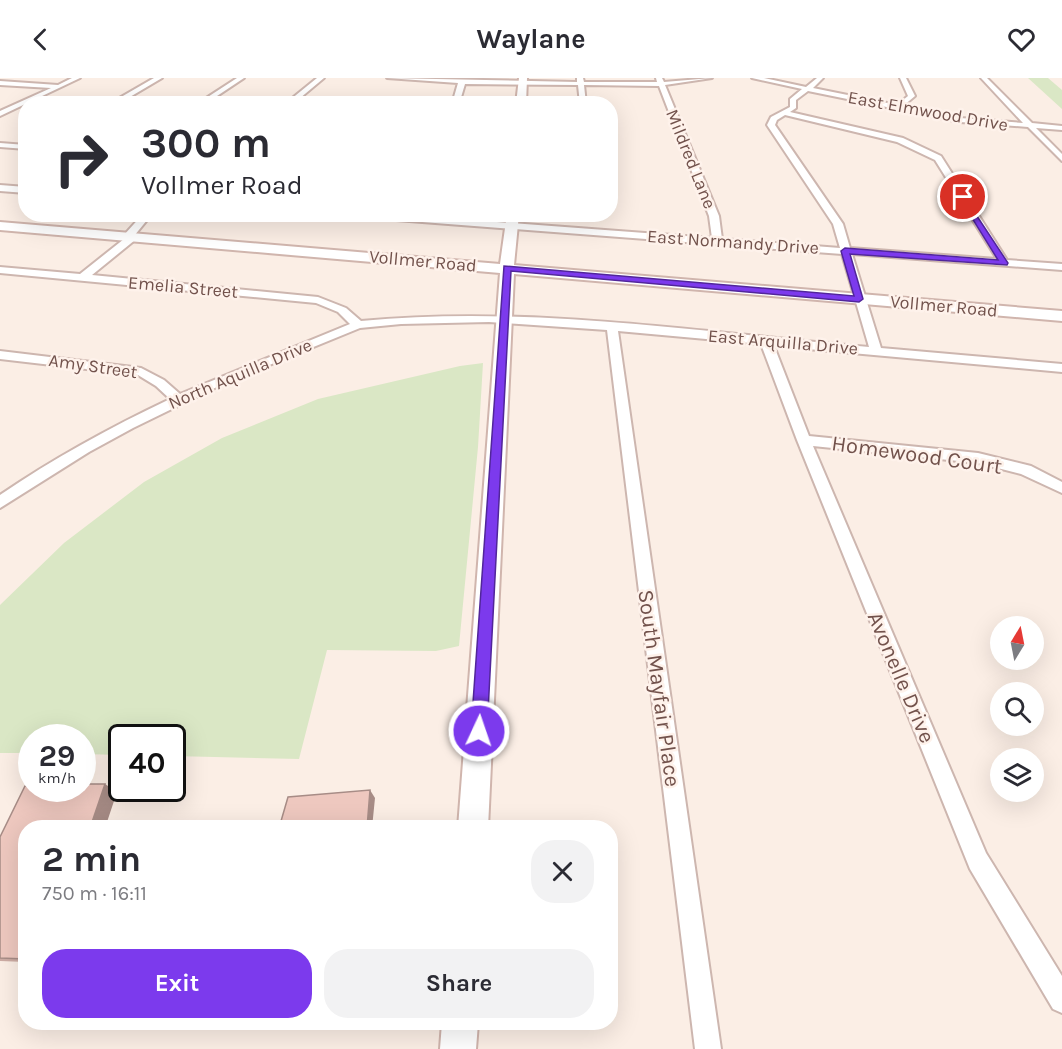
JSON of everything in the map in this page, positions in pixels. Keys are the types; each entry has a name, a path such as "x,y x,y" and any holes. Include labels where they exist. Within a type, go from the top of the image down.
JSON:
{"main road":[{"path":"522,96 523,81"},
{"path":"473,820 507,268 513,222"},
{"name":"Vollmer Road","path":"0,226 1062,316"},
{"path":"458,1049 459,1030"}],"street":[{"path":"39,96 77,78"},
{"path":"126,96 159,78"},
{"path":"213,96 241,78"},
{"path":"298,96 321,78"},
{"path":"390,78 462,82 660,81 709,78"},
{"name":"East Elmwood Drive","path":"755,78 974,122 1062,128"},
{"path":"820,78 793,99 793,108 774,119 772,127 838,224 876,351"},
{"path":"897,108 912,96 903,78"},
{"path":"984,78 1062,159"},
{"path":"580,81 583,96"},
{"name":"Mildred Lane","path":"660,81 714,216 717,241"},
{"path":"458,96 462,82"},
{"path":"0,83 60,86"},
{"path":"0,114 18,106"},
{"path":"784,113 900,140 938,158 1004,263"},
{"path":"0,145 18,146"},
{"path":"0,188 18,189"},
{"path":"82,278 129,237 141,222"},
{"name":"East Normandy Drive","path":"533,222 717,241 1062,267"},
{"name":"Emelia Street","path":"0,270 318,300 342,310 358,326"},
{"name":"North Aquilla Drive","path":"0,503 32,479 178,399 358,326 416,320 504,321"},
{"name":"East Arquilla Drive","path":"504,321 612,326 1062,368"},
{"name":"South Mayfair Place","path":"612,326 708,1049"},
{"name":"Avonelle Drive","path":"766,341 804,440 978,861 1062,1000"},
{"name":"Amy Street","path":"0,355 141,372 160,383 178,399"},
{"name":"Homewood Court","path":"804,440 978,458 1026,470 1062,488"}],"green space":[{"path":"1028,78 1048,78 1062,90 1062,109"},
{"path":"483,363 478,447 459,646 436,651 327,650 299,759 186,756 186,724 108,724 108,755 96,754 96,724 18,724 18,753 0,753 0,605 64,543 144,482 222,438 318,399 460,366"}],"building":[{"path":"96,784 105,784 93,820 18,820 18,959 0,958 0,837 18,800 96,802"},
{"path":"370,790 368,820 281,820 288,797"}],"route":[{"path":"479,731 507,268 859,299 845,251 1004,263 963,197"}]}
